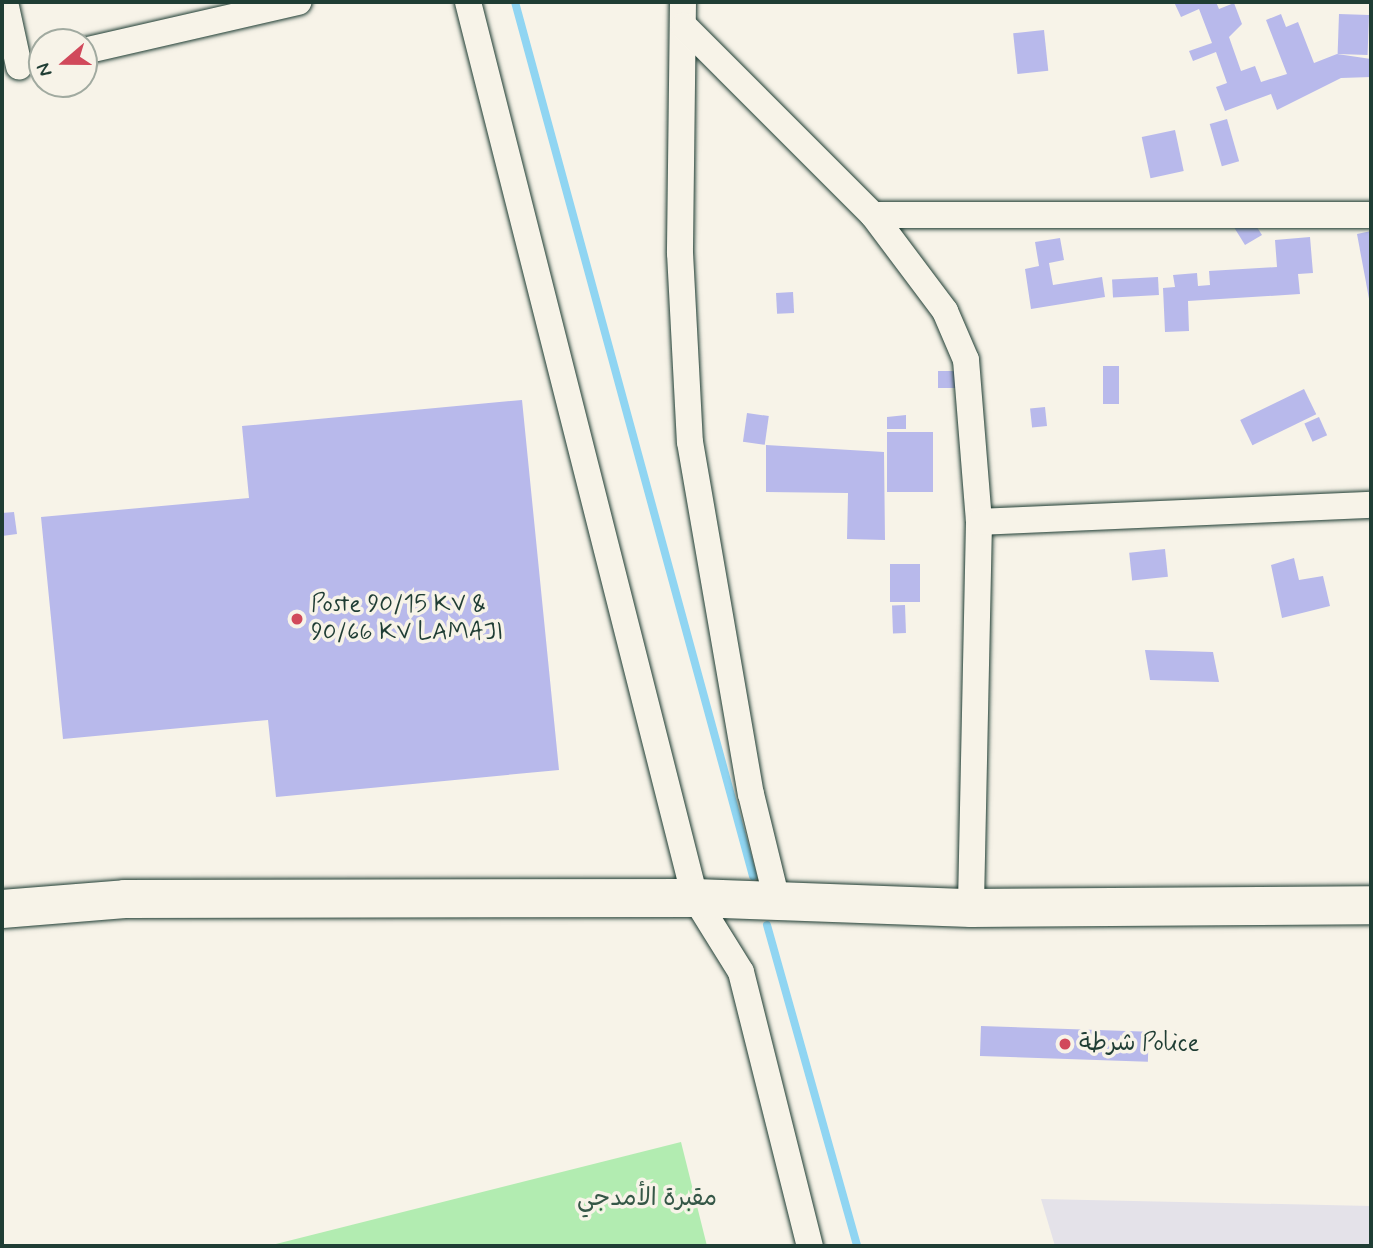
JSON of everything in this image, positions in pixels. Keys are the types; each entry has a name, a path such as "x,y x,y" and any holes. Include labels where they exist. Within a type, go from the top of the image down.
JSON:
{"highway":[{"path":"2,909 125,899 695,898 971,908 1371,905"}],"street":[{"path":"5,2 21,66"},
{"path":"98,48 298,2"},
{"path":"468,2 695,898 741,972 810,1246"},
{"path":"683,14 873,215 945,311 965,360 979,522 971,908"},
{"path":"683,14 680,253 690,442 751,794 777,901"},
{"path":"873,215 1371,215"},
{"path":"979,522 1371,505"}],"shaded area":[{"path":"1041,1199 1371,1206 1371,1246 1055,1246"}],"green space":[{"name":"مقبرة الأمدجي","path":"681,1142 707,1246 268,1246"}],"building":[{"path":"1174,2 1216,2 1219,9 1234,3 1242,24 1229,37 1241,71 1255,66 1261,82 1287,74 1266,20 1281,14 1286,27 1298,22 1314,63 1337,54 1371,59 1371,77 1341,78 1277,110 1271,94 1225,111 1216,87 1227,83 1216,52 1193,61 1189,51 1212,43 1199,9 1181,17"},
{"path":"1339,14 1369,15 1368,55 1338,54"},
{"path":"1044,30 1048,71 1017,74 1013,33"},
{"path":"1227,119 1239,161 1222,166 1210,124"},
{"path":"1175,130 1184,171 1150,178 1142,137"},
{"path":"1253,221 1262,235 1245,245 1232,224"},
{"path":"1371,231 1371,303 1370,304 1357,234"},
{"path":"1310,237 1313,273 1298,274 1300,294 1188,301 1189,331 1165,332 1163,288 1175,287 1173,275 1197,273 1198,286 1210,285 1209,271 1277,267 1275,240"},
{"path":"1060,238 1064,260 1049,263 1053,285 1102,277 1105,297 1031,309 1025,269 1039,266 1035,242"},
{"path":"1158,277 1159,295 1113,297 1112,279"},
{"path":"793,292 794,313 777,314 776,293"},
{"path":"1103,366 1119,366 1119,404 1103,404"},
{"path":"938,371 959,371 959,388 938,388"},
{"path":"1304,389 1316,414 1252,445 1240,420"},
{"name":"Poste 90/15 KV & 90/66 KV LAMAJI","path":"522,400 559,770 276,797 268,720 63,739 41,517 249,498 242,426"},
{"path":"1045,407 1047,426 1032,427 1030,409"},
{"path":"747,413 769,416 765,445 743,442"},
{"path":"906,415 906,429 887,429 887,417"},
{"path":"1319,417 1327,435 1313,442 1304,424"},
{"path":"887,432 933,432 933,492 887,492"},
{"path":"766,445 884,452 885,540 847,539 848,493 766,492"},
{"path":"14,512 17,534 2,536 2,513"},
{"path":"1165,549 1168,577 1132,581 1129,553"},
{"path":"1294,558 1299,580 1323,576 1330,606 1282,618 1271,565"},
{"path":"890,564 920,564 920,602 890,602"},
{"path":"892,605 905,605 906,633 893,633"},
{"path":"1145,650 1213,652 1219,682 1150,680"},
{"name":"شرطة Police","path":"981,1026 1149,1032 1148,1062 980,1056"}],"waterway":[{"path":"515,2 753,876"},
{"path":"767,925 857,1246"}],"place":[{"name":"Poste 90/15 KV & 90/66 KV LAMAJI","path":"297,619"},
{"name":"شرطة Police","path":"1065,1044"}]}
